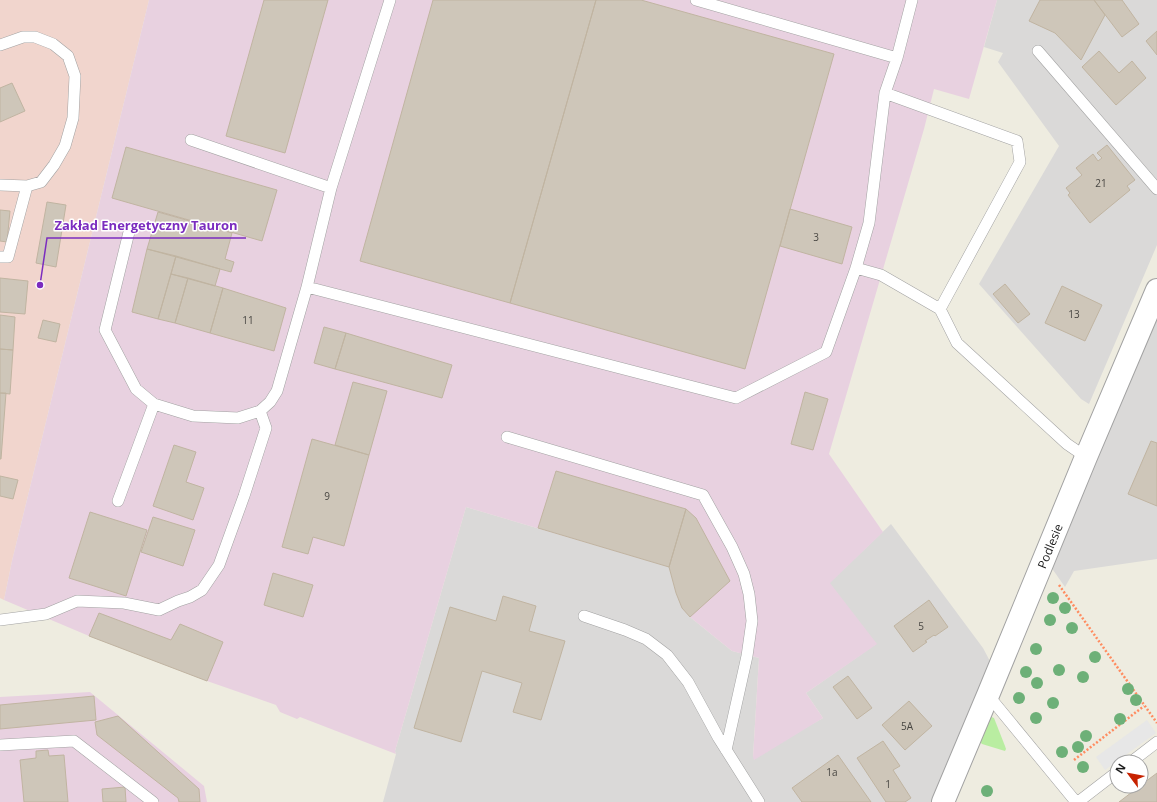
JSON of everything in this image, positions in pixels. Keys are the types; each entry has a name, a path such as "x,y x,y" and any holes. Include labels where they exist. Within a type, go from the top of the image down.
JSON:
{"street":[{"name":"Podlesie","path":"943,802 1157,290"}],"lane":[{"path":"130,228 106,330 136,389 154,404 193,416 238,418 260,411 270,402 277,391 307,287 331,188 390,0"},
{"path":"696,0 897,58"},
{"path":"307,287 736,398 826,352 856,268 869,223 885,93 897,58 912,0"},
{"path":"0,45 23,37 35,37 53,44 68,56 75,76 73,118 65,146 54,165 41,182 27,186 0,185"},
{"path":"1038,52 1157,189"},
{"path":"885,93 1017,141 1020,162 940,309"},
{"path":"191,140 331,188"},
{"path":"0,257 8,257 27,186"},
{"path":"856,268 882,275 940,309 957,343 1067,444 1086,457"},
{"path":"118,501 154,404"},
{"path":"0,620 46,614 76,600 124,604 160,610 202,590 219,565 244,496 266,428 260,411"},
{"path":"507,437 703,495 732,547 744,574 749,594 752,621 747,656 726,750"},
{"path":"584,616 646,639 667,655 688,682 726,750 759,802"},
{"path":"988,695 1077,802 1109,778"},
{"path":"0,745 74,741 153,802"},
{"path":"1141,754 1157,742"}],"path":[{"path":"1042,564 1049,570 1157,723"},
{"path":"1074,760 1144,706"}],"shaded area":[{"path":"0,0 149,0 12,561 4,600 0,598"},
{"path":"149,0 997,0 969,99 934,89 924,129 829,454 883,532 830,583 877,644 806,693 823,718 754,760 759,658 732,651 690,617 682,608 669,567 466,507 395,751 396,754 300,717 297,719 280,712 276,705 207,681 89,636 4,600 12,561"},
{"path":"997,0 1157,0 1157,245 1089,404 1081,399 979,284 1059,146 998,62 1003,53 984,47"},
{"path":"1157,311 1157,559 1074,571 1065,587 1051,567"},
{"path":"466,507 669,567 676,593 682,607 690,617 732,651 759,658 753,757 823,718 806,693 876,644 829,583 891,524 983,648 992,665 931,802 383,802 396,754 395,751"},
{"path":"90,692 204,786 207,802 0,802 0,697"},
{"path":"1147,720 1156,733 1127,754 1109,754 1109,767 1105,770 1096,757"}],"green space":[{"path":"989,716 994,718 1006,749 1005,751 982,744 979,741"}],"building":[{"path":"264,0 328,0 285,153 226,136"},
{"path":"433,0 596,0 510,303 360,261"},
{"path":"596,0 641,0 834,54 745,369 510,303"},
{"path":"1040,0 1094,0 1105,15 1081,60 1055,33 1029,21"},
{"path":"1094,0 1122,0 1139,24 1122,37"},
{"path":"1157,31 1157,55 1146,41"},
{"path":"1099,51 1119,73 1132,61 1146,78 1116,105 1082,67"},
{"path":"12,83 25,111 0,122 0,88"},
{"path":"1107,145 1135,180 1127,186 1130,190 1090,223 1068,195 1070,193 1066,188 1082,175 1076,168 1093,154 1098,161 1102,158 1097,153"},
{"path":"126,147 277,190 262,241 112,198"},
{"path":"47,202 66,205 56,267 36,263"},
{"path":"790,209 852,227 842,264 780,246"},
{"path":"0,210 10,211 7,242 0,241"},
{"path":"158,212 232,233 225,259 234,262 231,272 147,249"},
{"path":"147,249 176,256 158,319 132,312"},
{"path":"176,256 220,269 215,286 171,274"},
{"path":"171,274 188,278 175,323 158,319"},
{"path":"0,278 28,281 25,314 0,312"},
{"path":"188,278 223,288 210,333 175,323"},
{"path":"1005,284 1030,314 1018,323 993,294"},
{"path":"1062,286 1102,305 1085,341 1045,323"},
{"path":"223,288 286,308 274,351 210,333"},
{"path":"0,315 15,317 13,350 0,349"},
{"path":"43,320 60,324 56,342 38,338"},
{"path":"324,327 346,333 335,369 314,363"},
{"path":"346,333 452,365 442,398 335,369"},
{"path":"0,349 13,350 10,394 0,393"},
{"path":"353,382 387,391 369,455 335,445"},
{"path":"805,392 828,399 813,450 791,444"},
{"path":"0,393 6,393 1,459 0,459"},
{"path":"312,439 369,455 344,546 313,537 308,554 282,547"},
{"path":"1151,441 1157,443 1157,506 1128,494"},
{"path":"174,445 196,452 186,482 204,488 193,520 153,506"},
{"path":"556,471 686,509 669,567 538,528"},
{"path":"0,476 18,480 13,499 0,496"},
{"path":"686,509 696,518 730,581 690,617 682,608 669,567"},
{"path":"90,512 147,530 126,596 69,578"},
{"path":"153,517 195,530 183,566 141,552"},
{"path":"273,573 313,585 303,617 264,605"},
{"path":"503,596 536,606 529,631 565,641 541,720 513,712 522,683 482,671 461,742 414,728 450,607 496,621"},
{"path":"929,600 948,627 925,641 927,642 913,652 894,626"},
{"path":"99,613 171,640 180,624 223,642 207,681 89,636"},
{"path":"848,676 872,708 857,719 833,687"},
{"path":"94,696 96,720 0,729 0,705"},
{"path":"909,701 932,726 905,750 882,725"},
{"path":"118,716 199,789 200,802 179,802 178,798 97,735 95,722"},
{"path":"883,741 900,766 893,770 911,798 905,802 886,802 857,758"},
{"path":"48,750 49,756 64,755 68,802 24,802 20,760 36,758 36,751"},
{"path":"838,755 871,802 802,802 792,788"},
{"path":"1157,773 1157,802 1119,802 1130,794 1149,794 1149,779"},
{"path":"125,787 126,802 103,802 102,789"}],"place":[{"name":"Zakład Energetyczny Tauron","path":"40,285"}]}
